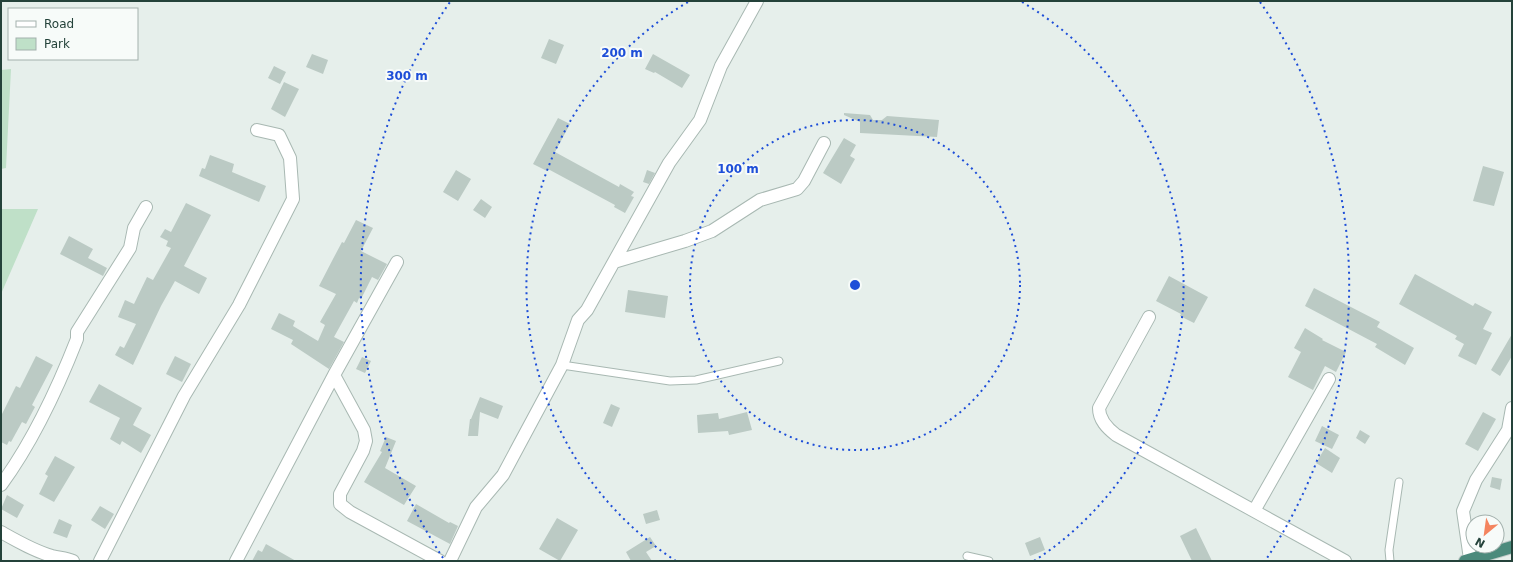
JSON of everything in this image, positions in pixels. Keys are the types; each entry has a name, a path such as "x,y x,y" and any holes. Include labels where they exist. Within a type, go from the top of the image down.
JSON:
{"highway":[{"path":"1467,560 1512,547"}],"street":[{"path":"450,561 476,507 503,475 562,365 578,320 587,310 669,163 700,120 721,66 757,1"},
{"path":"100,561 184,396 239,305 293,199 290,158 279,135 257,130"},
{"path":"614,262 705,234 760,200 797,190 804,181 824,143"},
{"path":"1,484 39,426 62,377 77,338 77,332 130,248 134,228 146,207"},
{"path":"236,561 334,375 397,262"},
{"path":"1149,317 1099,408 1099,414 1102,421 1116,435 1345,561"},
{"path":"334,375 364,430 366,441 363,451 340,494 340,504 350,512 440,561"},
{"path":"1254,511 1329,379"},
{"path":"1467,560 1463,511 1476,480 1508,430 1512,408"},
{"path":"1,532 21,543 53,556 64,557 73,561"}],"lane":[{"path":"562,365 670,381 696,380 779,361"},
{"path":"1390,561 1389,550 1399,482"},
{"path":"967,556 989,561"}],"green space":[{"path":"11,69 6,168 1,169 1,70"},
{"path":"1,209 38,209 1,294"}],"building":[{"path":"549,39 564,45 556,64 541,58"},
{"path":"312,54 328,60 323,74 306,67"},
{"path":"653,54 690,75 682,88 655,72 654,73 645,69"},
{"path":"274,66 286,72 280,84 268,78"},
{"path":"284,82 299,89 285,117 271,109"},
{"path":"844,113 870,115 873,120 882,120 887,116 939,120 937,137 860,133 860,122 844,115"},
{"path":"558,118 570,124 555,152 619,187 620,184 634,192 631,196 634,197 625,213 614,207 615,205 548,169 547,171 533,164"},
{"path":"844,138 856,145 850,156 855,159 841,184 823,173"},
{"path":"210,155 234,164 232,172 266,186 259,202 199,176 202,168 205,169"},
{"path":"1483,166 1504,172 1494,206 1473,201"},
{"path":"456,170 471,179 458,201 443,192"},
{"path":"647,170 655,173 649,184 643,182"},
{"path":"481,199 492,207 485,218 473,210"},
{"path":"186,203 211,215 184,266 207,278 199,294 175,281 161,306 133,365 115,355 120,346 124,348 136,324 118,317 125,300 134,304 147,277 153,280 171,248 166,246 168,241 160,237 165,229 171,232"},
{"path":"356,220 373,228 361,251 387,264 378,280 372,277 361,299 359,298 357,303 354,301 334,337 344,342 329,369 291,344 293,340 271,329 279,313 295,321 293,326 318,341 325,325 320,322 336,294 319,286 342,242 344,243"},
{"path":"69,236 93,249 88,258 107,268 103,276 60,254"},
{"path":"1415,274 1473,306 1475,303 1492,312 1483,329 1492,333 1476,365 1458,356 1464,344 1455,339 1457,336 1399,304"},
{"path":"1169,276 1208,297 1194,323 1180,316 1181,314 1156,301"},
{"path":"1314,288 1380,322 1377,327 1414,348 1405,365 1375,347 1377,344 1305,306"},
{"path":"628,290 668,296 665,318 625,312"},
{"path":"1305,328 1323,339 1322,340 1346,352 1336,372 1325,366 1313,390 1288,377 1301,352 1294,348"},
{"path":"1512,334 1512,356 1500,376 1491,370"},
{"path":"36,356 53,365 32,405 35,407 26,424 22,422 11,442 9,441 7,445 1,442 1,416 16,386 20,388"},
{"path":"175,356 191,364 182,382 166,374"},
{"path":"362,357 371,361 365,373 356,369"},
{"path":"99,384 142,408 133,425 151,435 141,453 122,441 120,445 110,439 120,418 89,402"},
{"path":"480,397 503,406 498,419 480,412 478,436 468,436 470,419"},
{"path":"611,404 620,408 612,427 603,423"},
{"path":"747,412 752,430 729,435 728,431 698,433 697,415 718,413 719,419"},
{"path":"1483,412 1496,419 1478,451 1465,444"},
{"path":"1322,426 1339,435 1332,449 1315,441"},
{"path":"1360,430 1370,436 1365,444 1356,438"},
{"path":"386,437 396,441 385,468 416,486 404,505 364,482 382,452 380,451"},
{"path":"1325,448 1340,458 1332,473 1316,463"},
{"path":"55,456 75,467 54,502 39,494 48,476 45,474"},
{"path":"1492,477 1502,479 1500,490 1490,487"},
{"path":"7,495 24,505 17,518 1,509"},
{"path":"416,504 449,523 450,522 458,526 450,544 407,521"},
{"path":"100,506 114,514 105,529 91,520"},
{"path":"657,510 660,520 646,524 643,514"},
{"path":"557,518 578,530 560,561 539,549"},
{"path":"59,519 72,525 67,538 53,533"},
{"path":"1196,528 1212,561 1192,561 1180,536"},
{"path":"650,537 656,546 646,552 652,561 631,561 626,552"},
{"path":"1040,537 1045,550 1030,556 1025,543"},
{"path":"266,544 296,561 252,561 258,550 262,552"}]}
